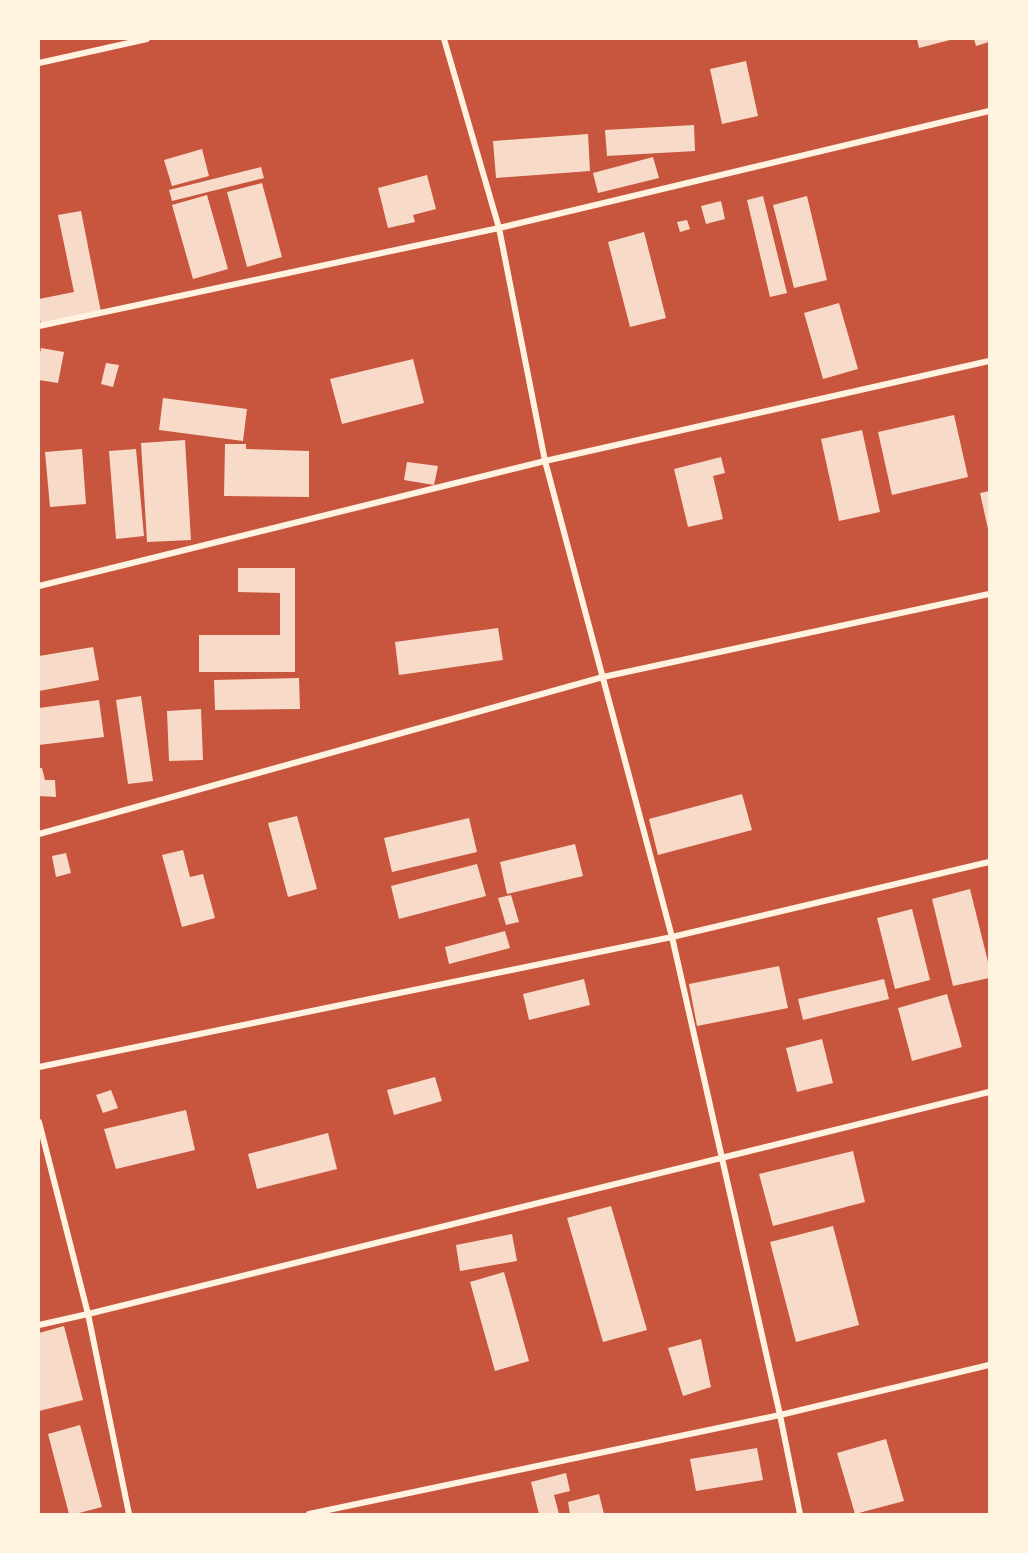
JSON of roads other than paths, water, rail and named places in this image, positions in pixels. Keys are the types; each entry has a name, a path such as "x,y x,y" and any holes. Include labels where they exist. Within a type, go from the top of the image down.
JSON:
{"street":[{"path":"39,63 147,39"},
{"path":"444,39 499,228 545,460 672,937 780,1415 800,1514"},
{"path":"39,326 499,228 989,111"},
{"path":"39,586 545,460 989,361"},
{"path":"39,834 603,677 989,594"},
{"path":"39,1067 672,937 989,862"},
{"path":"39,1326 989,1092"},
{"path":"39,1122 88,1314 129,1514"},
{"path":"309,1514 780,1415 989,1365"}]}
